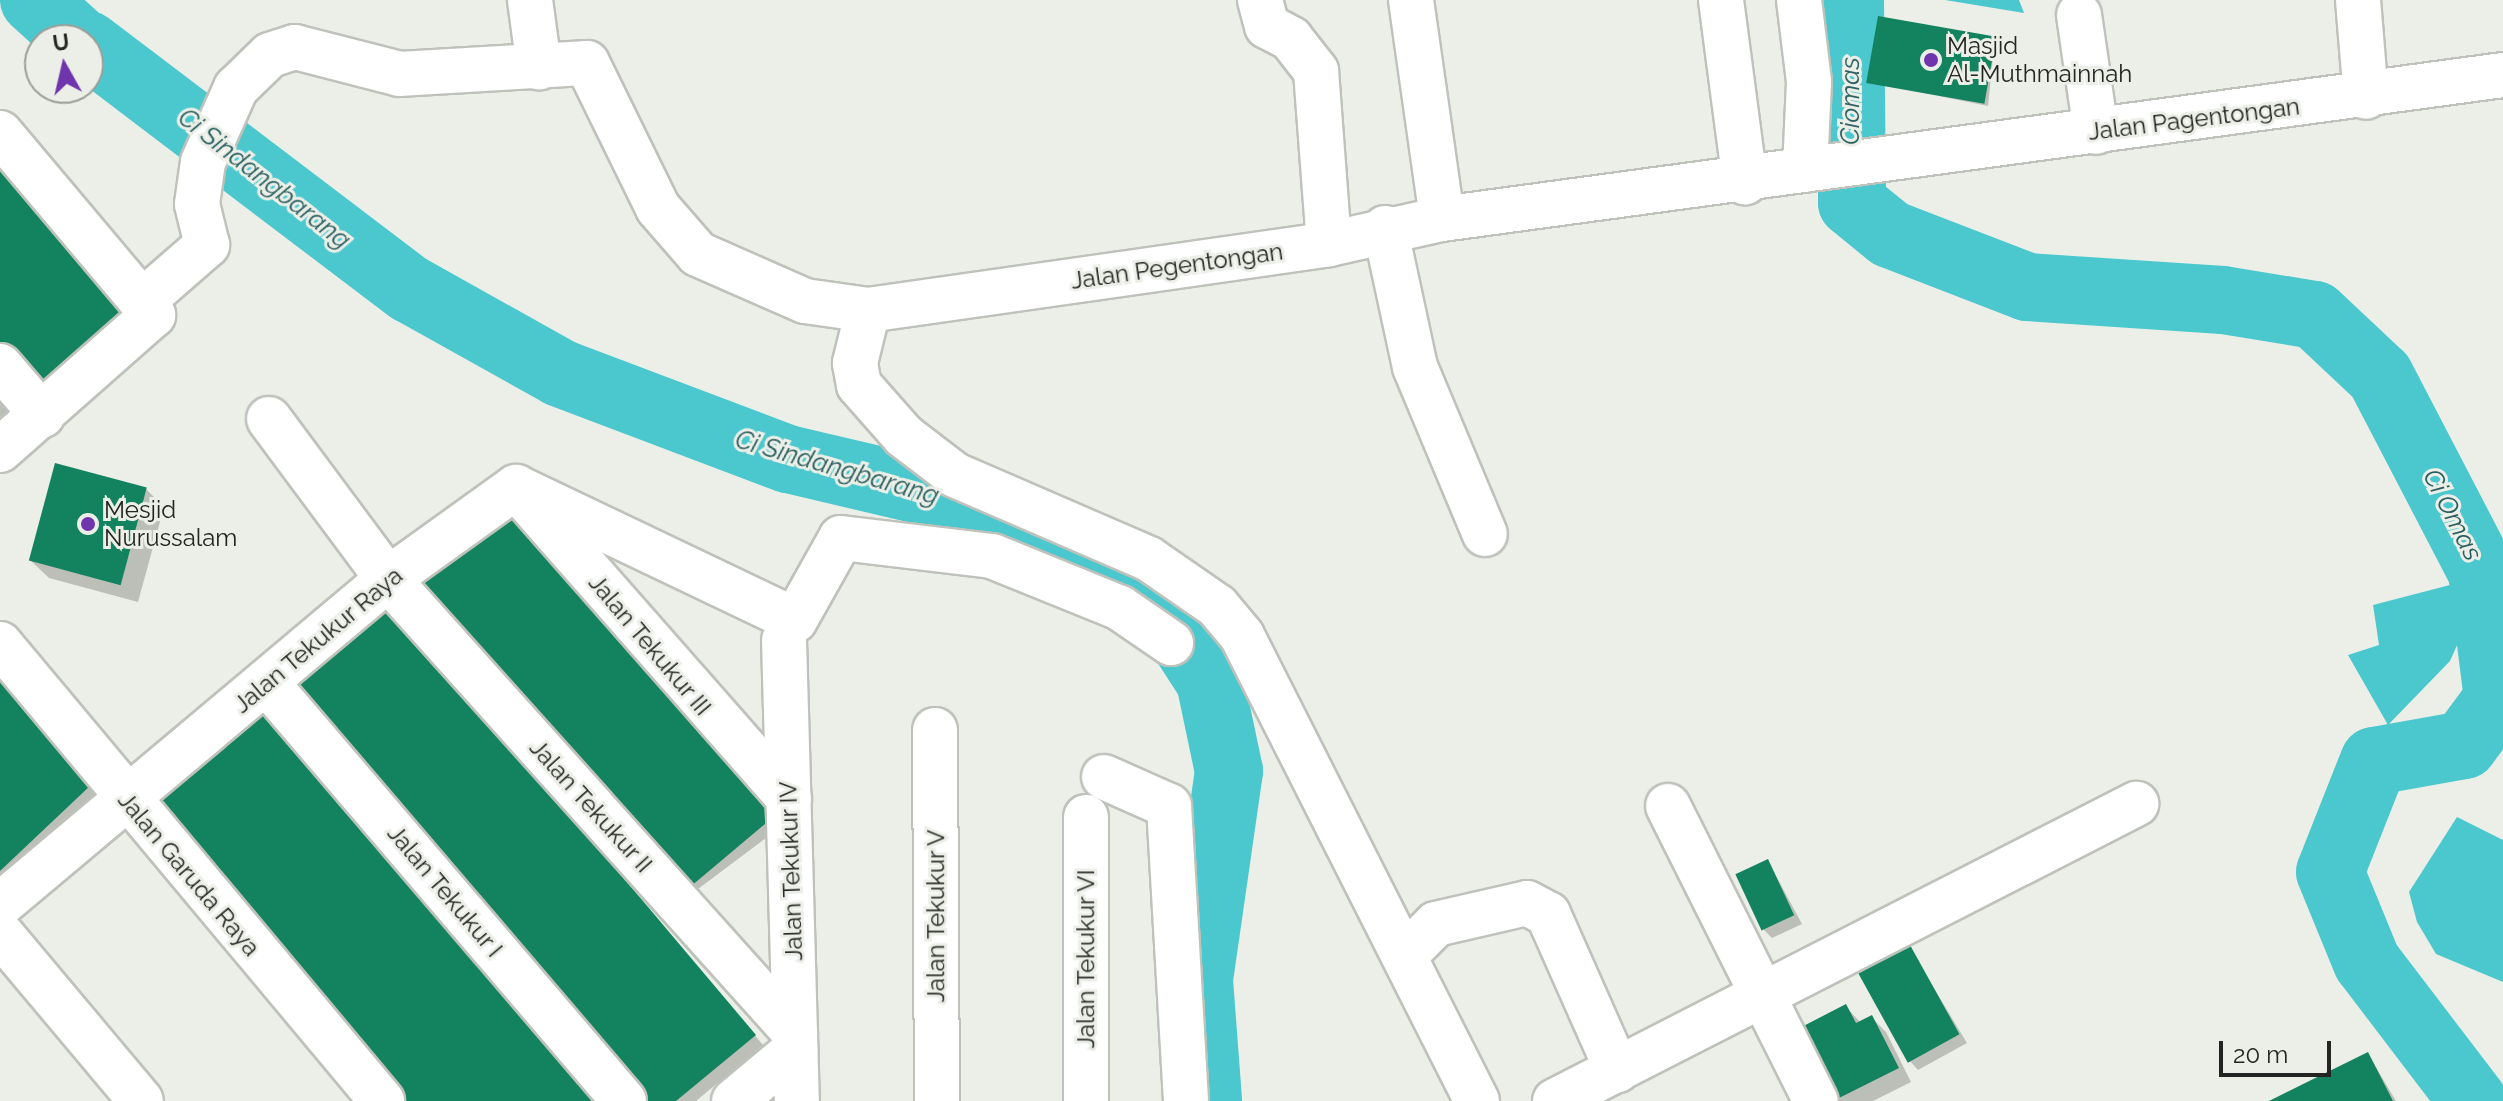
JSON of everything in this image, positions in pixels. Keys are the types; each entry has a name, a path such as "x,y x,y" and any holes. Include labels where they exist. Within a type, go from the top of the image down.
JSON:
{"street":[{"path":"144,300 207,245 197,204 203,162 236,88 270,55 295,47 400,74 539,67 530,0"},
{"path":"1260,0 1267,26 1291,39 1316,71 1329,244"},
{"path":"1411,0 1442,219"},
{"path":"1721,0 1784,174"},
{"path":"1784,174 1809,82 1799,0"},
{"path":"2358,0 2366,97"},
{"path":"2079,15 2096,132"},
{"name":"Jalan Pegentongan","path":"539,67 587,63 658,208 698,254 805,301 868,310 1329,244 1385,228 1442,219 1884,161"},
{"name":"Jalan Pagentongan","path":"1884,161 2366,97 2503,75"},
{"path":"0,133 144,300 151,322 0,450"},
{"path":"1385,228 1415,367 1485,534"},
{"path":"868,310 855,363 859,385 904,436 955,475 1115,542 1217,606 1323,785 1477,1101"},
{"path":"0,366 42,415"},
{"name":"Jalan Tekukur II","path":"269,419 388,579 795,1042"},
{"path":"516,487 795,620 841,538 992,556 1120,608 1171,643"},
{"name":"Jalan Tekukur Raya","path":"0,905 388,579 516,487"},
{"name":"Jalan Tekukur III","path":"516,487 728,738 789,799"},
{"name":"Jalan Tekukur IV","path":"784,640 797,1101"},
{"name":"Jalan Garuda Raya","path":"0,644 126,802 382,1101"},
{"name":"Jalan Tekukur I","path":"266,682 624,1101"},
{"path":"728,738 786,694"},
{"name":"Jalan Tekukur V","path":"935,730 937,1101"},
{"path":"1104,777 1169,806 1186,1101"},
{"path":"1555,1101 2136,804"},
{"path":"1668,806 1816,1101"},
{"name":"Jalan Tekukur VI","path":"1086,817 1086,1101"},
{"path":"1405,955 1436,924 1527,903 1548,914 1617,1070"},
{"path":"0,933 141,1101"},
{"path":"734,1101 795,1042"}],"water":[{"path":"1945,0 2019,0 2024,13"},
{"path":"2473,579 2467,623 2450,661 2388,725 2348,655 2379,645 2373,605"},
{"path":"2457,817 2503,840 2503,982 2436,954 2417,922 2409,892"}],"building":[{"name":"Masjid Al-Muthmainnah","path":"1878,16 1996,37 1984,104 1866,83"},
{"path":"0,146 145,317 42,404 0,354"},
{"name":"Mesjid Nurussalam","path":"55,463 147,488 121,585 29,561"},
{"path":"506,497 774,816 668,905 400,586"},
{"path":"389,600 756,1035 676,1101 636,1101 286,686"},
{"path":"0,670 92,784 0,871"},
{"path":"255,695 599,1101 399,1101 138,793"},
{"path":"1768,859 1794,915 1762,930 1735,874"},
{"path":"1910,945 1959,1034 1908,1063 1858,974"},
{"path":"1846,1004 1856,1023 1872,1015 1899,1068 1833,1101 1788,1034"},
{"path":"2368,1052 2393,1101 2269,1101"}],"waterway":[{"path":"34,0 61,24"},
{"name":"Ci Omas","path":"1850,0 1852,203 1890,234 2027,287 2223,300 2315,315 2380,376 2482,572 2498,699 2464,745 2374,761 2330,872 2367,962 2473,1101"},
{"name":"Ci Sindangbarang","path":"104,57 410,289 560,373 788,459 933,493 1158,601 1210,681 1229,771 1199,980 1208,1101"}],"place":[{"name":"Masjid Al-Muthmainnah","path":"1931,60"},
{"name":"Mesjid Nurussalam","path":"88,524"}],"water label":[{"name":"Ciomas","path":"1851,101"}]}
